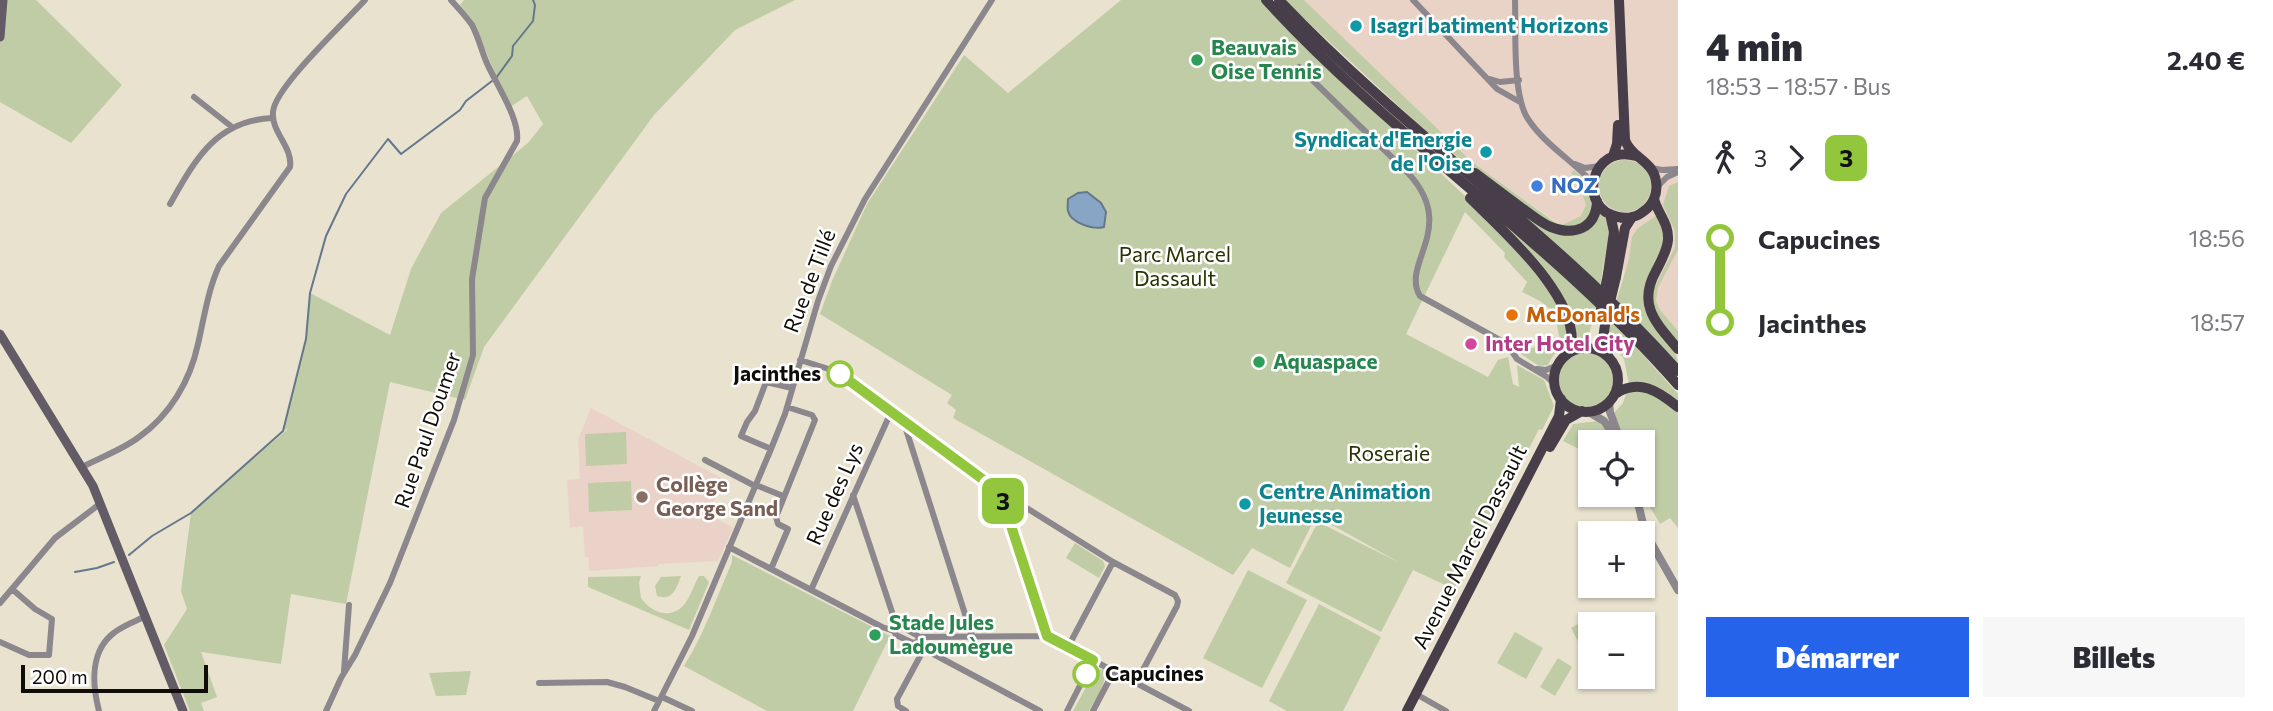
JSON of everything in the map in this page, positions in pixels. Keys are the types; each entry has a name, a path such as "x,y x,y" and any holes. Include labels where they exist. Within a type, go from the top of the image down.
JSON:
{"main road":[{"path":"0,37 3,0"},
{"path":"1266,0 1348,82 1580,285 1640,343 1678,385"},
{"path":"1279,0 1379,98 1625,314 1678,371"},
{"path":"1614,156 1618,135 1617,0"},
{"path":"1617,0 1624,132 1627,145 1650,167 1656,178 1657,208 1665,220 1668,238 1666,251 1649,288 1649,305 1655,321 1678,349"},
{"path":"1379,98 1473,172 1548,226 1570,230 1585,227 1594,218 1597,201 1593,186 1594,176 1600,166 1614,156 1636,156"},
{"path":"1430,155 1548,281 1559,298 1568,322 1572,337 1570,352"},
{"path":"1609,214 1623,218 1632,217 1644,211 1655,193"},
{"path":"1597,201 1609,214 1614,232 1612,275"},
{"path":"1585,348 1591,343 1603,316 1625,228 1632,217"},
{"path":"1603,316 1603,339 1618,375 1612,398"},
{"path":"0,334 82,467 101,503 183,711"},
{"path":"1609,358 1596,349 1585,348 1570,352 1558,365 1555,375 1555,385 1561,399 1572,408 1585,411 1598,409 1630,386 1645,386 1678,407"},
{"name":"Avenue Marcel Dassault","path":"1414,711 1418,696 1560,414 1561,399"},
{"name":"Avenue Marcel Dassault","path":"1407,711 1418,696 1559,430 1569,418 1585,411"}],"street":[{"path":"82,467 141,436 165,414 183,386 194,362 219,266 290,167 289,152 273,118 275,102 281,92 365,0"},
{"name":"Rue Paul Doumer","path":"326,711 397,567 457,412 473,355 472,272 485,198 515,148 518,137 513,117 470,22 451,0"},
{"name":"Rue de Tillé","path":"654,711 692,636 771,449 787,407 824,281 853,220 992,0"},
{"path":"1413,0 1501,92 1520,102"},
{"path":"1515,0 1520,102 1531,124 1587,177 1593,186"},
{"path":"1299,67 1408,173 1422,191 1428,206 1430,223 1428,240 1415,277 1420,296 1507,344 1517,359 1555,385"},
{"path":"1486,76 1500,82 1518,80"},
{"path":"194,97 232,127"},
{"path":"170,204 187,174 212,141 232,127 273,118"},
{"path":"1569,160 1583,167 1600,166"},
{"path":"1650,167 1678,170"},
{"path":"1655,193 1667,177 1678,170"},
{"path":"800,360 835,371 1000,492 1113,562 1173,594 1178,601 1136,683"},
{"path":"1532,368 1546,370 1558,365"},
{"path":"771,449 741,436 755,411 766,382 792,388"},
{"path":"1612,398 1611,416 1616,430"},
{"path":"771,569 788,529 778,524 775,519 815,420 812,415 787,407"},
{"path":"1585,411 1604,421 1611,430"},
{"name":"Rue des Lys","path":"811,590 891,412"},
{"path":"903,421 972,636"},
{"path":"705,460 756,486 783,496"},
{"path":"1000,492 1047,636"},
{"path":"853,495 897,635 912,642 972,636 1047,636 1184,710"},
{"path":"0,603 55,538 101,503"},
{"path":"1639,507 1647,536 1678,590"},
{"path":"729,547 882,627 896,629"},
{"path":"1068,647 1113,562"},
{"path":"0,642 29,655 48,655 52,619 35,609 12,589"},
{"path":"344,673 349,605"},
{"path":"99,711 93,686 100,650 116,631 146,616"},
{"path":"918,640 924,649 1040,711"},
{"path":"906,711 898,706 897,699 924,649"},
{"path":"1066,711 1093,660"},
{"path":"1093,711 1114,671"},
{"path":"538,683 607,682 692,711"},
{"path":"1418,696 1446,711"}],"shaded area":[{"path":"1304,0 1678,0 1678,338 1629,274 1471,161"},
{"name":"Collège George Sand","path":"591,408 723,479 708,514 733,528 718,561 589,571 588,557 585,557 583,526 570,528 567,480 580,479 578,440"}],"green space":[{"path":"0,0 36,0 122,85 71,143 0,102"},
{"path":"464,0 795,0 735,30 654,115 484,347 465,400 390,382 346,604 291,594 281,664 201,652 217,697 201,703 204,711 190,711 164,645 187,609 181,591 191,513 289,428 283,431 306,339 310,293 390,335 411,269 441,213 528,143 543,124 527,96 510,107 472,20 460,5"},
{"name":"Parc Marcel Dassault","path":"1121,0 1261,0 1469,200 1533,266 1559,303 1570,342 1557,352 1548,365 1539,366 1518,352 1560,340 1553,314 1545,305 1522,292 1527,282 1504,257 1505,253 1465,212 1406,334 1488,377 1498,360 1508,357 1513,384 1519,387 1517,365 1544,380 1554,406 1511,483 1508,482 1454,589 1413,570 1381,632 1286,583 1318,522 1400,563 1316,516 1290,568 1252,548 1233,575 953,418 956,410 947,403 952,395 820,314 867,204 964,55 1008,93"},
{"path":"1284,0 1304,0 1471,161 1560,226 1581,216 1586,205 1577,179 1571,173 1574,170 1587,182 1592,207 1591,218 1581,226 1568,229 1560,229 1544,222 1466,164 1416,122"},
{"path":"1625,160 1644,167 1651,186 1644,205 1625,212 1606,205 1599,186 1606,167"},
{"path":"1678,182 1678,250 1658,287 1656,301 1678,331 1678,346 1654,314 1652,292 1675,247 1675,231 1663,205 1669,186"},
{"path":"1493,190 1570,233 1598,211 1610,227 1600,286"},
{"path":"1484,206 1596,306 1588,339 1574,340 1569,317"},
{"path":"1657,215 1662,225 1664,240 1649,280 1651,314 1655,327 1674,350 1678,365 1616,302 1629,259 1632,237 1637,229"},
{"path":"1612,320 1678,394 1678,406 1629,384 1624,359 1607,336"},
{"path":"1586,353 1605,361 1613,380 1605,399 1586,407 1567,399 1559,380 1567,361"},
{"path":"1627,391 1650,391 1678,412 1678,528 1670,518 1660,524 1650,507 1655,507 1655,430 1621,430 1614,413 1623,403"},
{"path":"1598,421 1606,430 1578,430 1578,448 1563,441 1573,424"},
{"path":"626,432 627,464 586,466 585,434"},
{"path":"631,481 632,510 589,512 588,483"},
{"path":"1075,543 1103,561 1105,566 1099,578 1066,558"},
{"path":"732,555 890,636 853,711 767,711 684,666 710,615 732,562"},
{"path":"1248,570 1307,600 1262,688 1203,658"},
{"path":"641,576 641,598 655,610 672,613 683,606 699,576 704,576 709,582 689,630 588,587 588,577"},
{"path":"681,576 670,595 657,596 655,586 661,577"},
{"path":"1319,604 1381,637 1343,711 1287,711 1269,701"},
{"path":"1578,624 1578,641 1571,628"},
{"path":"1515,632 1543,648 1526,679 1497,663"},
{"path":"1558,658 1572,667 1555,696 1540,687"},
{"path":"1096,669 1104,670 1103,686 1089,711 1073,711"},
{"path":"471,671 466,695 436,696 429,673"}],"water":[{"path":"1087,192 1101,203 1106,212 1104,227 1083,225 1070,215 1068,199 1078,193"}],"waterway":[{"path":"496,78 512,56 513,46 533,21 533,0"},
{"path":"129,555 152,536 191,513 283,431 306,339 310,293 326,236 346,194 388,139 401,154 460,110 466,101 492,81"},
{"path":"75,572 114,562"}],"bus line":[{"name":"3","path":"840,374 1000,492 1047,636 1093,660 1086,674"}],"place":[{"name":"Isagri batiment Horizons","path":"1356,26"},
{"name":"Beauvais Oise Tennis","path":"1197,60"},
{"name":"Syndicat d'Energie de l'Oise","path":"1486,152"},
{"name":"NOZ","path":"1537,186"},
{"name":"McDonald's","path":"1512,315"},
{"name":"Inter Hotel City","path":"1471,344"},
{"name":"Aquaspace","path":"1259,362"},
{"name":"Jacinthes","path":"840,374"},
{"name":"Collège George Sand","path":"642,497"},
{"name":"Centre Animation Jeunesse","path":"1245,504"},
{"name":"Stade Jules Ladoumègue","path":"875,635"},
{"name":"Capucines","path":"1086,674"}],"park label":[{"name":"Roseraie","path":"1389,454"}]}
